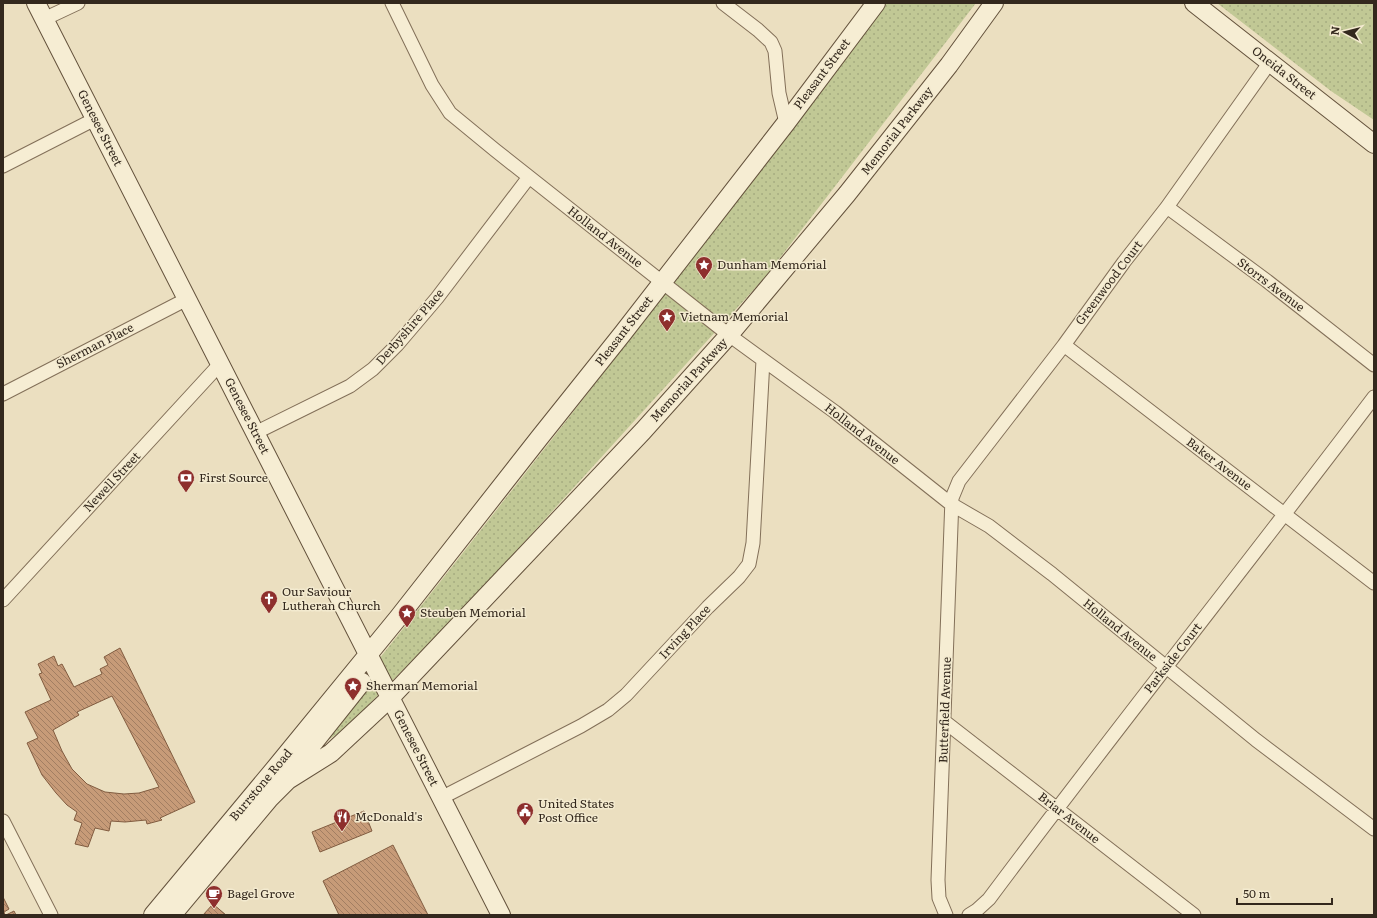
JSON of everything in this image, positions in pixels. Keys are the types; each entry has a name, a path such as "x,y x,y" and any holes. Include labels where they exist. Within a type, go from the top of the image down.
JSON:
{"street":[{"name":"Genesee Street","path":"36,3 501,915"},
{"path":"44,19 78,3"},
{"name":"Holland Avenue","path":"392,3 432,85 450,113 729,335 835,412 951,504 989,526 1052,574 1256,740 1374,829"},
{"path":"724,3 771,42 775,51 779,93 786,123"},
{"name":"Pleasant Street","path":"372,661 540,437 786,123 876,3"},
{"name":"Memorial Parkway","path":"390,698 643,431 729,335 847,194 948,65 994,3"},
{"name":"Oneida Street","path":"1194,3 1374,144"},
{"name":"Greenwood Court","path":"951,504 959,481 1064,345 1124,262 1167,207 1270,62"},
{"path":"3,166 95,119"},
{"name":"Derbyshire Place","path":"255,433 350,386 373,370 398,345 437,298 529,177"},
{"name":"Storrs Avenue","path":"1167,207 1267,281 1374,364"},
{"name":"Sherman Place","path":"3,394 187,299"},
{"name":"Baker Avenue","path":"1064,345 1374,583"},
{"name":"Irving Place","path":"441,798 608,710 626,695 708,607 739,577 749,564 753,543 763,360"},
{"name":"Newell Street","path":"3,600 220,364"},
{"name":"Parkside Court","path":"969,915 989,899 1165,667 1286,514 1374,397"},
{"name":"Butterfield Avenue","path":"946,915 939,898 938,880 945,722 951,504"},
{"path":"269,799 372,661"},
{"name":"Burrstone Road","path":"153,915 372,661"},
{"name":"Burrstone Road","path":"172,915 269,799 288,780 331,753 390,698"},
{"name":"Briar Avenue","path":"945,722 1194,915"},
{"path":"3,821 51,915"}],"green space":[{"path":"886,3 976,3 766,276 477,594 345,729 301,757 450,570 596,382"},
{"path":"1217,3 1374,3 1374,120 1331,91"}],"building":[{"path":"120,648 195,802 160,818 162,820 147,824 146,820 125,822 111,821 109,831 95,828 88,847 75,844 82,823 74,820 77,812 67,805 42,775 27,743 38,738 25,712 51,700 39,674 42,673 38,664 54,656 58,666 62,664 74,687 102,674 100,669 108,665 104,657","holes":["112,696 159,787 139,793 124,794 105,792 87,784 72,769 53,730 79,715 77,712"]},
{"name":"McDonald's","path":"364,811 372,831 320,852 312,832"},
{"path":"393,845 428,915 339,915 323,881"},
{"path":"3,897 9,909 4,912 5,915 3,915"},
{"name":"Bagel Grove","path":"213,904 226,915 203,915"},
{"path":"14,911 16,915 6,915"}],"place":[{"name":"Dunham Memorial","path":"704,280"},
{"name":"Vietnam Memorial","path":"667,332"},
{"name":"First Source","path":"186,493"},
{"name":"Our Saviour Lutheran Church","path":"269,614"},
{"name":"Steuben Memorial","path":"407,628"},
{"name":"Sherman Memorial","path":"353,701"},
{"name":"United States Post Office","path":"525,826"},
{"name":"McDonald's","path":"342,832"},
{"name":"Bagel Grove","path":"214,909"}]}
